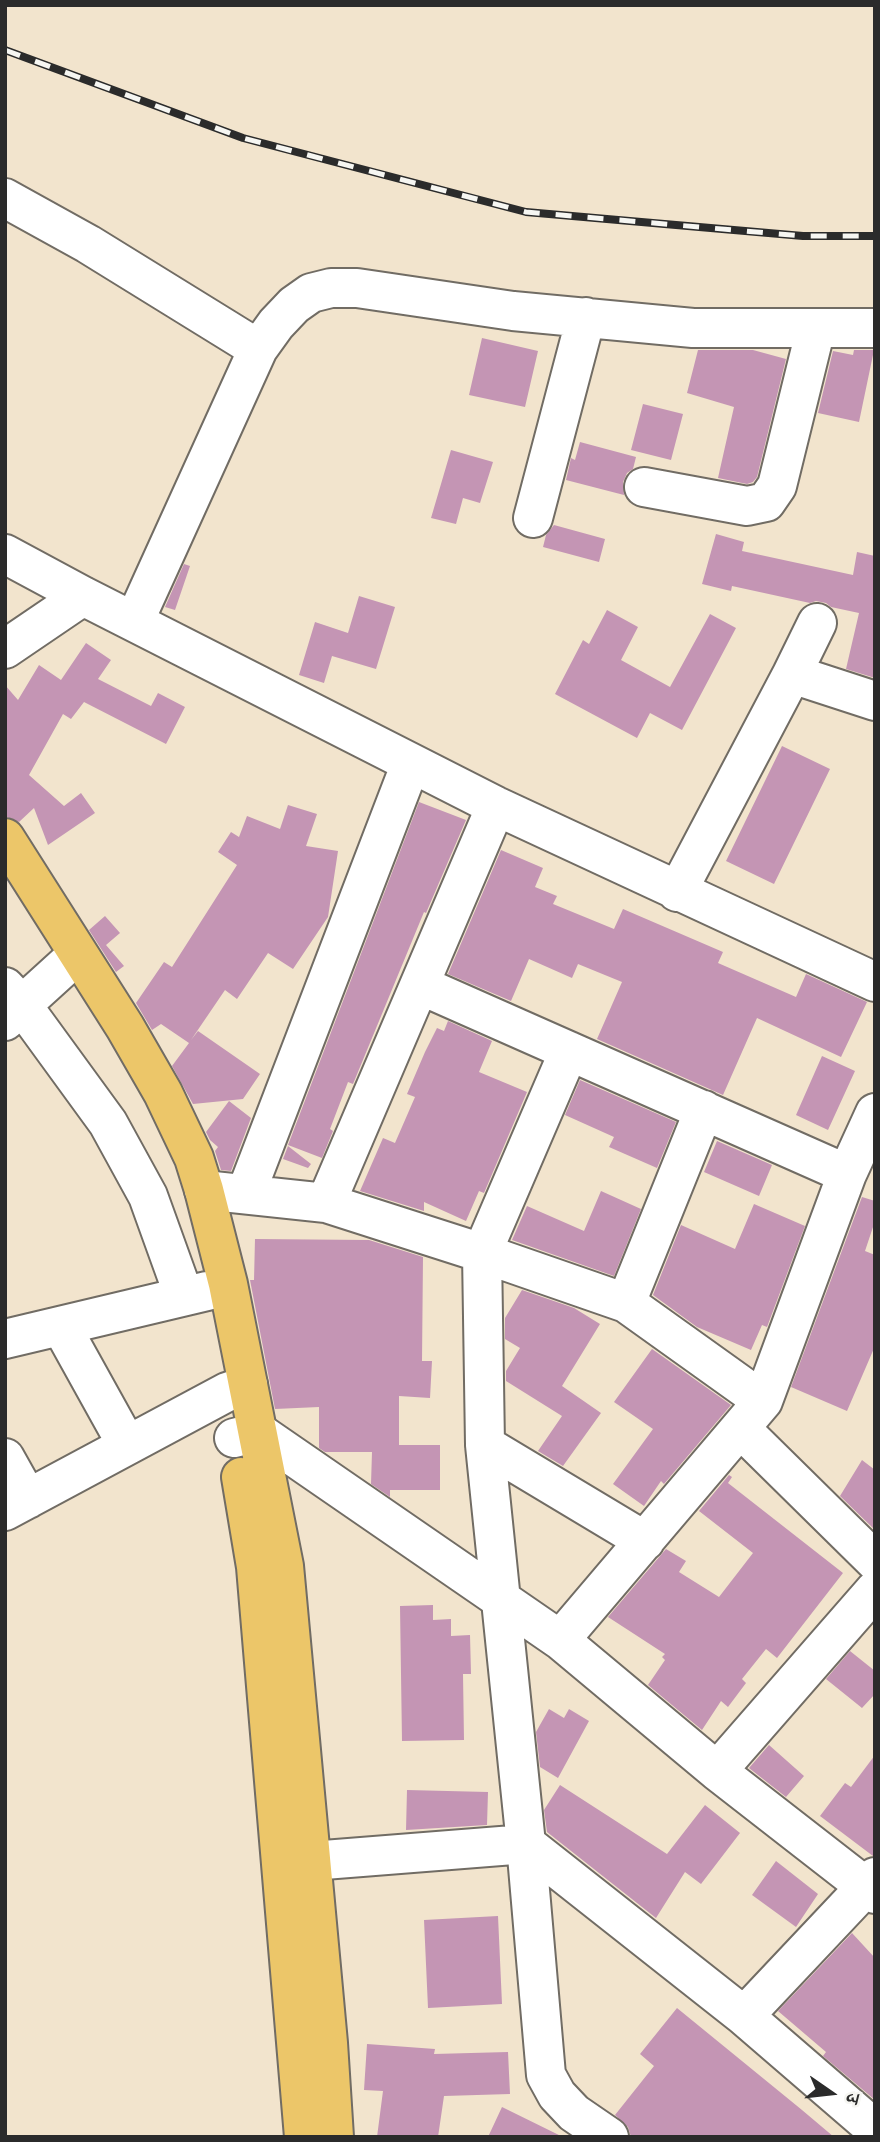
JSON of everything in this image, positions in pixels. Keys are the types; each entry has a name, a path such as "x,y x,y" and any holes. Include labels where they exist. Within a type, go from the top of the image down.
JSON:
{"main road":[{"path":"5,838 144,1060 194,1158 228,1284 237,1389 246,1435 284,1566 328,2043 334,2137"},
{"path":"5,870 110,1034 148,1101 176,1165 197,1293 237,1389"},
{"path":"246,1435 304,2137"}],"street":[{"path":"5,198 88,244 258,349"},
{"path":"134,622 258,349 294,305 312,293 331,288 357,289 513,311 693,328 875,328"},
{"path":"533,518 586,317"},
{"path":"645,487 747,506 766,502 777,486 816,328"},
{"path":"5,554 496,806 875,982"},
{"path":"5,649 83,596"},
{"path":"677,892 817,623"},
{"path":"792,674 875,701"},
{"path":"246,1193 411,763"},
{"path":"326,1203 496,806"},
{"path":"5,1339 197,1293 108,1123 11,1004 66,965"},
{"path":"420,985 847,1174"},
{"path":"569,1051 482,1253 485,1446 503,1602 546,2074 557,2095 574,2113 609,2137"},
{"path":"626,1303 704,1110"},
{"path":"561,1640 752,1415 847,1174 875,1113"},
{"path":"204,1190 326,1203 626,1303 752,1415 875,1562"},
{"path":"61,1326 127,1445"},
{"path":"5,1458 16,1505 237,1389"},
{"path":"246,1435 561,1640 717,1771 872,1886 744,2016"},
{"path":"485,1446 645,1541"},
{"path":"717,1771 875,1590"},
{"path":"311,1861 526,1844 744,2016 875,2129"}],"building":[{"path":"482,338 538,351 525,407 469,395"},
{"path":"698,350 753,350 786,359 757,477 753,482 747,484 718,478 734,407 687,393"},
{"path":"854,350 874,350 859,422 818,413 833,351 853,355"},
{"path":"643,404 683,414 671,460 631,450"},
{"path":"580,442 636,457 633,469 627,473 623,482 624,495 566,480 571,458 575,460"},
{"path":"451,450 493,462 480,503 463,498 456,524 431,518"},
{"path":"554,525 605,539 599,562 543,547 546,535"},
{"path":"716,534 744,542 742,551 853,575 857,552 875,556 875,678 846,669 859,613 816,601 810,603 732,586 731,591 702,584"},
{"path":"184,564 190,566 175,610 165,607"},
{"path":"359,596 395,607 376,669 332,656 324,683 299,675 315,622 348,633"},
{"path":"607,610 638,627 621,660 670,687 710,614 736,628 682,730 650,713 637,738 555,694 583,640 589,644"},
{"path":"86,643 111,660 98,679 151,706 158,693 185,707 166,744 84,702 71,719 63,714 29,775 64,806 81,793 95,813 48,845 34,808 19,822 5,816 5,685 18,700 39,665 61,680"},
{"path":"782,746 830,769 774,884 726,861"},
{"path":"419,802 466,820 426,913 424,912 353,1084 348,1082 322,1158 288,1145"},
{"path":"288,805 317,814 306,846 338,851 328,917 293,969 268,953 237,999 225,990 191,1040 198,1031 260,1074 243,1099 193,1104 172,1066 189,1043 161,1024 152,1030 136,1003 164,962 172,967 237,865 218,852 231,832 239,837 247,816 280,829"},
{"path":"501,850 543,868 535,887 557,896 553,904 614,929 623,909 723,952 718,963 796,997 806,974 867,1002 841,1057 757,1018 723,1095 597,1039 622,982 578,964 572,978 529,959 511,1001 448,974"},
{"path":"105,916 120,933 106,945 124,966 116,972 89,930"},
{"path":"448,1021 492,1041 479,1072 527,1092 484,1193 479,1191 466,1221 424,1202 424,1211 360,1191 383,1138 395,1143 415,1097 407,1094 425,1052 437,1028 444,1031"},
{"path":"822,1056 855,1071 828,1130 796,1115"},
{"path":"580,1080 676,1122 657,1168 609,1147 614,1137 565,1115"},
{"path":"229,1101 251,1118 231,1171 221,1170 215,1151 218,1147 206,1132"},
{"path":"717,1141 772,1165 759,1196 704,1172"},
{"path":"288,1146 311,1164 308,1168 283,1159"},
{"path":"601,1191 641,1209 614,1276 512,1240 527,1206 584,1231"},
{"path":"862,1197 875,1201 875,1221 865,1251 875,1255 875,1346 847,1411 791,1387"},
{"path":"754,1204 805,1226 767,1327 762,1325 751,1350 697,1327 653,1295 681,1225 735,1249"},
{"path":"255,1239 369,1240 423,1257 422,1361 432,1361 430,1398 399,1396 399,1445 440,1445 440,1490 390,1490 390,1497 371,1484 372,1452 325,1452 319,1448 319,1407 275,1409 250,1280 254,1280"},
{"path":"522,1290 574,1308 600,1324 562,1386 601,1413 563,1466 538,1451 562,1416 506,1381 506,1371 520,1348 505,1339 505,1318"},
{"path":"652,1349 731,1405 664,1484 661,1481 644,1506 613,1484 653,1429 614,1402"},
{"path":"862,1460 875,1470 875,1530 840,1496"},
{"path":"729,1475 732,1477 728,1483 843,1573 777,1658 766,1649 742,1679 746,1683 728,1707 721,1701 702,1730 648,1685 665,1660 662,1657 665,1654 608,1617 666,1549 686,1561 679,1572 719,1597 753,1553 699,1511"},
{"path":"433,1605 433,1620 451,1619 451,1636 470,1635 471,1674 463,1674 464,1740 402,1741 400,1606"},
{"path":"850,1651 875,1671 875,1694 862,1708 826,1679"},
{"path":"549,1709 564,1718 569,1709 589,1721 558,1778 540,1767 536,1732"},
{"path":"769,1745 804,1776 786,1797 749,1768"},
{"path":"875,1755 873,1856 820,1816 845,1783 851,1787"},
{"path":"560,1785 667,1854 705,1805 740,1833 701,1884 685,1872 656,1918 547,1832 544,1810"},
{"path":"407,1790 488,1792 487,1825 406,1830"},
{"path":"776,1861 818,1894 796,1927 752,1895"},
{"path":"498,1916 502,2004 428,2008 424,1920"},
{"path":"852,1933 875,1958 875,2100 823,2056 826,2052 778,2011"},
{"path":"677,2008 834,2137 631,2137 628,2127 615,2115 654,2066 640,2054"},
{"path":"367,2044 435,2049 434,2054 508,2052 510,2094 444,2096 438,2137 377,2137 383,2091 364,2090"},
{"path":"502,2107 563,2137 488,2137"}],"railway":[{"path":"5,50 243,138 526,212 803,236 875,236"}]}
